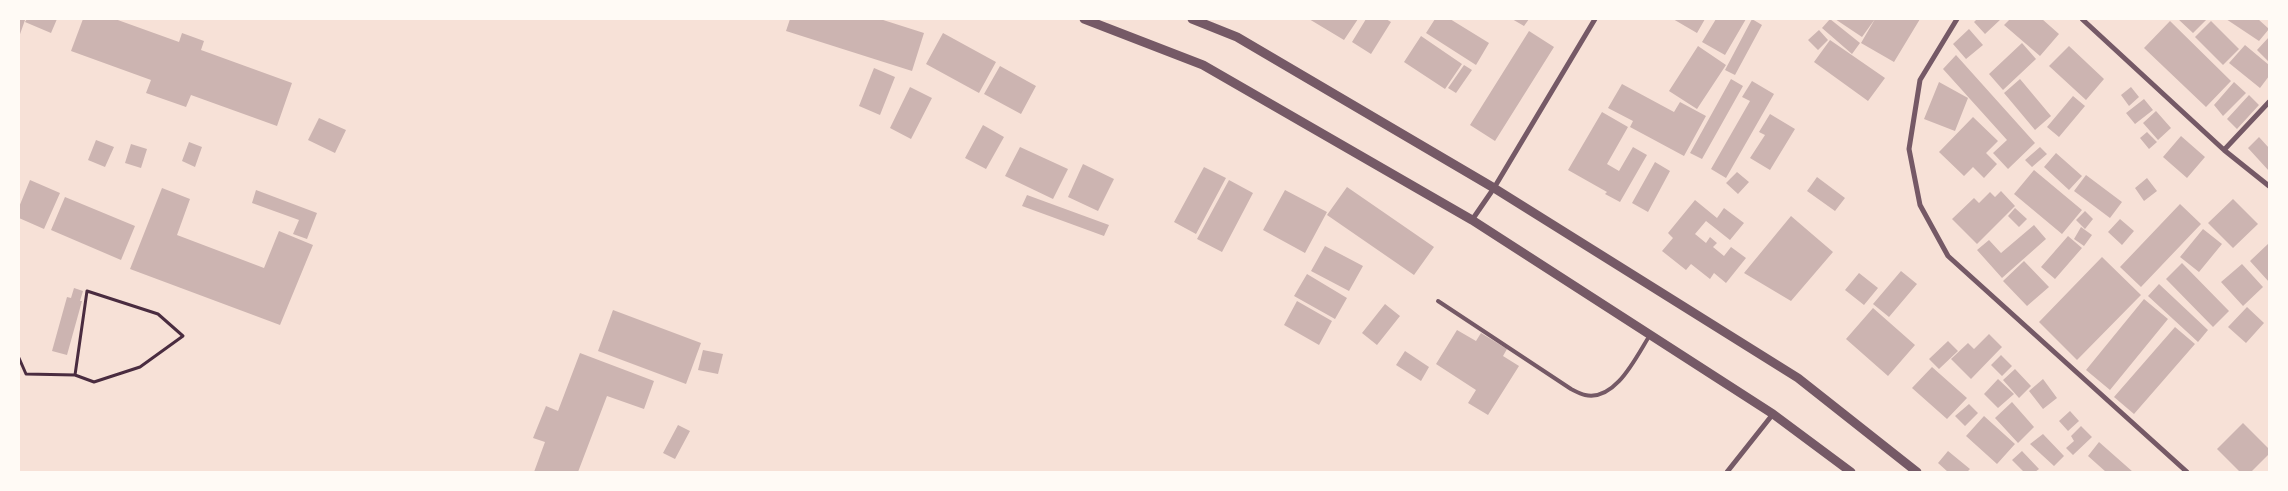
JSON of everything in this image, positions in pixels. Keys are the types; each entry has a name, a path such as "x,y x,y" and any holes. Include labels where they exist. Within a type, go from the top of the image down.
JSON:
{"street":[{"path":"1084,19 1203,65 1472,220 1773,414 1850,472"},
{"path":"1192,19 1238,37 1494,188 1798,378 1917,472"},
{"path":"1472,220 1494,188 1595,19"},
{"path":"1957,19 1920,80 1909,149 1920,205 1948,256 2187,472"},
{"path":"2082,19 2224,150 2269,186"},
{"path":"2224,150 2269,102"},
{"path":"1727,472 1773,414"}],"lane":[{"path":"1438,300 1571,389 1587,396 1606,392 1622,380 1650,335"}],"path":[{"path":"19,358 26,374 75,375 94,382 140,367 183,336 158,314 87,291 75,375"}],"building":[{"path":"19,19 25,20 19,37"},
{"path":"27,19 57,19 51,33 25,22"},
{"path":"83,19 115,19 179,42 182,33 204,41 201,50 292,83 277,126 191,95 186,107 146,93 151,80 71,51"},
{"path":"790,19 880,19 924,33 912,71 786,31"},
{"path":"1309,19 1358,19 1344,40"},
{"path":"1366,19 1386,19 1391,22 1371,54 1352,42"},
{"path":"1435,19 1450,19 1489,43 1476,65 1426,33"},
{"path":"1512,19 1529,19 1524,26"},
{"path":"1673,19 1705,19 1697,33"},
{"path":"1716,19 1746,19 1725,55 1702,42"},
{"path":"1752,19 1762,25 1735,75 1725,70"},
{"path":"1830,19 1860,43 1852,54 1822,28"},
{"path":"1835,19 1875,19 1862,37"},
{"path":"1875,19 1920,19 1894,62 1861,43"},
{"path":"1977,19 2001,19 1985,34 1974,22"},
{"path":"2010,19 2042,19 2059,34 2040,56 2004,25"},
{"path":"2178,19 2207,19 2193,33"},
{"path":"2226,19 2258,19 2269,29 2259,41"},
{"path":"2170,21 2231,81 2206,107 2144,48"},
{"path":"2211,21 2239,49 2223,65 2195,37"},
{"path":"1969,29 1983,45 1966,59 1953,44"},
{"path":"1819,30 1828,40 1818,50 1808,40"},
{"path":"1529,31 1554,47 1495,141 1470,125"},
{"path":"943,33 996,62 979,93 926,64"},
{"path":"1421,36 1462,64 1445,89 1404,62"},
{"path":"2269,37 2269,62 2257,50"},
{"path":"1830,40 1885,78 1868,101 1814,62"},
{"path":"2022,43 2036,59 2003,90 1989,74"},
{"path":"2245,45 2269,65 2269,76 2260,88 2229,63"},
{"path":"1698,46 1726,65 1697,109 1669,91"},
{"path":"2069,46 2104,79 2086,100 2049,66"},
{"path":"1956,55 2035,143 2008,169 1993,153 2007,140 1943,69"},
{"path":"1464,65 1472,70 1456,93 1448,88"},
{"path":"1000,66 1036,86 1021,114 984,94"},
{"path":"874,68 895,77 880,115 859,106"},
{"path":"1731,79 1743,86 1702,159 1690,153"},
{"path":"2020,79 2051,116 2035,130 2004,93"},
{"path":"1752,81 1774,94 1726,178 1711,169 1750,101 1742,97"},
{"path":"1939,82 1968,98 1955,131 1924,119"},
{"path":"2234,82 2246,93 2223,116 2214,105"},
{"path":"1622,84 1674,112 1680,102 1706,116 1684,156 1630,127 1633,121 1608,108"},
{"path":"910,87 932,98 911,139 890,128"},
{"path":"2131,87 2139,97 2129,106 2121,95"},
{"path":"2249,95 2259,105 2237,129 2227,119"},
{"path":"2073,96 2085,106 2059,137 2047,127"},
{"path":"2144,99 2153,110 2135,124 2126,113"},
{"path":"2156,111 2171,128 2158,140 2143,123"},
{"path":"1602,112 1628,127 1607,164 1619,171 1633,147 1647,155 1620,202 1605,194 1607,192 1568,170"},
{"path":"1770,114 1795,129 1770,170 1750,158 1765,135 1759,132"},
{"path":"1973,117 1998,141 1986,153 1997,164 1984,178 1973,167 1964,176 1939,152"},
{"path":"319,118 346,130 335,153 308,140"},
{"path":"983,125 1004,137 986,169 965,158"},
{"path":"2147,132 2157,142 2149,149 2140,138"},
{"path":"2181,136 2205,157 2187,178 2163,157"},
{"path":"2259,137 2269,148 2269,171 2248,148"},
{"path":"96,140 114,147 105,167 88,160"},
{"path":"189,142 202,147 195,167 182,161"},
{"path":"131,144 147,149 141,168 125,163"},
{"path":"1020,147 1068,169 1053,199 1005,176"},
{"path":"2040,147 2047,154 2032,167 2025,160"},
{"path":"2056,153 2082,176 2069,190 2044,167"},
{"path":"1655,162 1670,171 1648,212 1632,203"},
{"path":"1083,164 1114,179 1098,211 1068,197"},
{"path":"1204,167 1226,178 1196,234 1174,222"},
{"path":"2034,170 2082,210 2062,234 2014,194"},
{"path":"1737,172 1749,182 1738,194 1726,183"},
{"path":"2086,175 2122,202 2110,218 2074,191"},
{"path":"1817,177 1845,198 1835,211 1807,191"},
{"path":"2147,178 2157,191 2144,201 2135,188"},
{"path":"30,180 60,193 44,229 19,218 19,207"},
{"path":"1229,180 1253,193 1222,252 1197,239"},
{"path":"1347,187 1434,247 1414,275 1327,215"},
{"path":"162,188 190,199 177,235 264,268 279,231 313,245 280,325 130,269"},
{"path":"256,190 317,213 307,239 293,234 299,220 252,203"},
{"path":"1285,190 1327,212 1305,253 1263,230"},
{"path":"2001,191 2015,206 1977,244 1952,219 1974,198 1979,203 1990,192 1995,197"},
{"path":"1027,195 1109,225 1104,236 1022,206"},
{"path":"65,197 135,226 121,260 51,230"},
{"path":"2233,199 2258,224 2233,248 2208,223"},
{"path":"1695,200 1717,218 1724,208 1744,223 1730,240 1706,221 1695,234 1706,243 1710,237 1717,243 1713,247 1724,256 1731,247 1746,258 1726,283 1714,273 1710,279 1691,264 1686,270 1662,251 1673,238 1668,233"},
{"path":"2180,204 2201,224 2141,287 2120,267"},
{"path":"2015,208 2027,219 2019,227 2008,216"},
{"path":"2085,211 2093,219 2085,229 2076,220"},
{"path":"1791,216 1833,252 1791,301 1744,273"},
{"path":"2120,219 2134,231 2122,245 2108,232"},
{"path":"2034,225 2046,239 2002,278 1977,250 1989,240 2001,253"},
{"path":"2081,227 2092,235 2084,246 2074,239"},
{"path":"2203,229 2222,244 2199,272 2180,257"},
{"path":"2068,236 2082,248 2055,279 2041,267"},
{"path":"2269,243 2269,282 2250,261"},
{"path":"1325,246 1363,266 1349,291 1311,271"},
{"path":"2102,257 2141,295 2077,360 2039,322"},
{"path":"2024,261 2049,287 2027,306 2003,281"},
{"path":"2182,263 2229,311 2213,327 2166,279"},
{"path":"2242,264 2263,287 2243,306 2221,282"},
{"path":"1901,271 1917,284 1889,317 1873,304"},
{"path":"1859,273 1878,288 1864,305 1845,290"},
{"path":"1307,274 1347,298 1335,319 1294,296"},
{"path":"2159,284 2208,330 2198,342 2148,296"},
{"path":"74,288 83,291 80,301 82,301 67,355 52,351 67,297 71,298"},
{"path":"2144,299 2168,319 2110,390 2086,370"},
{"path":"1297,301 1332,321 1319,345 1284,325"},
{"path":"1385,304 1400,316 1377,345 1362,333"},
{"path":"2247,307 2264,323 2246,343 2228,327"},
{"path":"1873,308 1915,345 1888,376 1846,339"},
{"path":"613,310 701,343 686,384 598,351"},
{"path":"2175,327 2195,344 2134,414 2114,397"},
{"path":"1457,330 1476,341 1481,333 1507,349 1503,356 1519,366 1488,415 1468,403 1476,390 1436,364"},
{"path":"1989,334 2002,347 1971,379 1951,359 1968,343 1974,349"},
{"path":"1948,341 1958,351 1939,369 1929,359"},
{"path":"703,350 723,354 718,374 698,370"},
{"path":"1405,351 1429,367 1421,381 1396,365"},
{"path":"580,353 654,381 644,409 607,396 578,472 534,472 545,442 533,438 546,406 558,411"},
{"path":"2001,355 2012,366 2002,376 1991,365"},
{"path":"1932,367 1967,398 1947,419 1912,388"},
{"path":"2015,369 2031,386 2019,398 2003,380"},
{"path":"1998,379 2014,394 1998,408 1984,394"},
{"path":"2043,379 2057,398 2043,409 2029,391"},
{"path":"2012,402 2034,427 2018,443 1995,418"},
{"path":"1969,404 1978,413 1965,426 1955,416"},
{"path":"2070,411 2079,421 2068,431 2059,421"},
{"path":"1984,416 2015,444 1997,464 1966,436"},
{"path":"2243,423 2269,449 2269,454 2251,472 2240,472 2217,449"},
{"path":"678,425 690,431 675,459 663,453"},
{"path":"2081,426 2092,437 2073,455 2066,448 2074,441 2071,436"},
{"path":"2043,434 2064,456 2054,466 2030,444"},
{"path":"2099,442 2133,472 2106,472 2088,456"},
{"path":"1948,451 1970,469 1967,472 1948,472 1938,463"},
{"path":"2022,451 2039,469 2035,472 2024,472 2012,460"}]}
